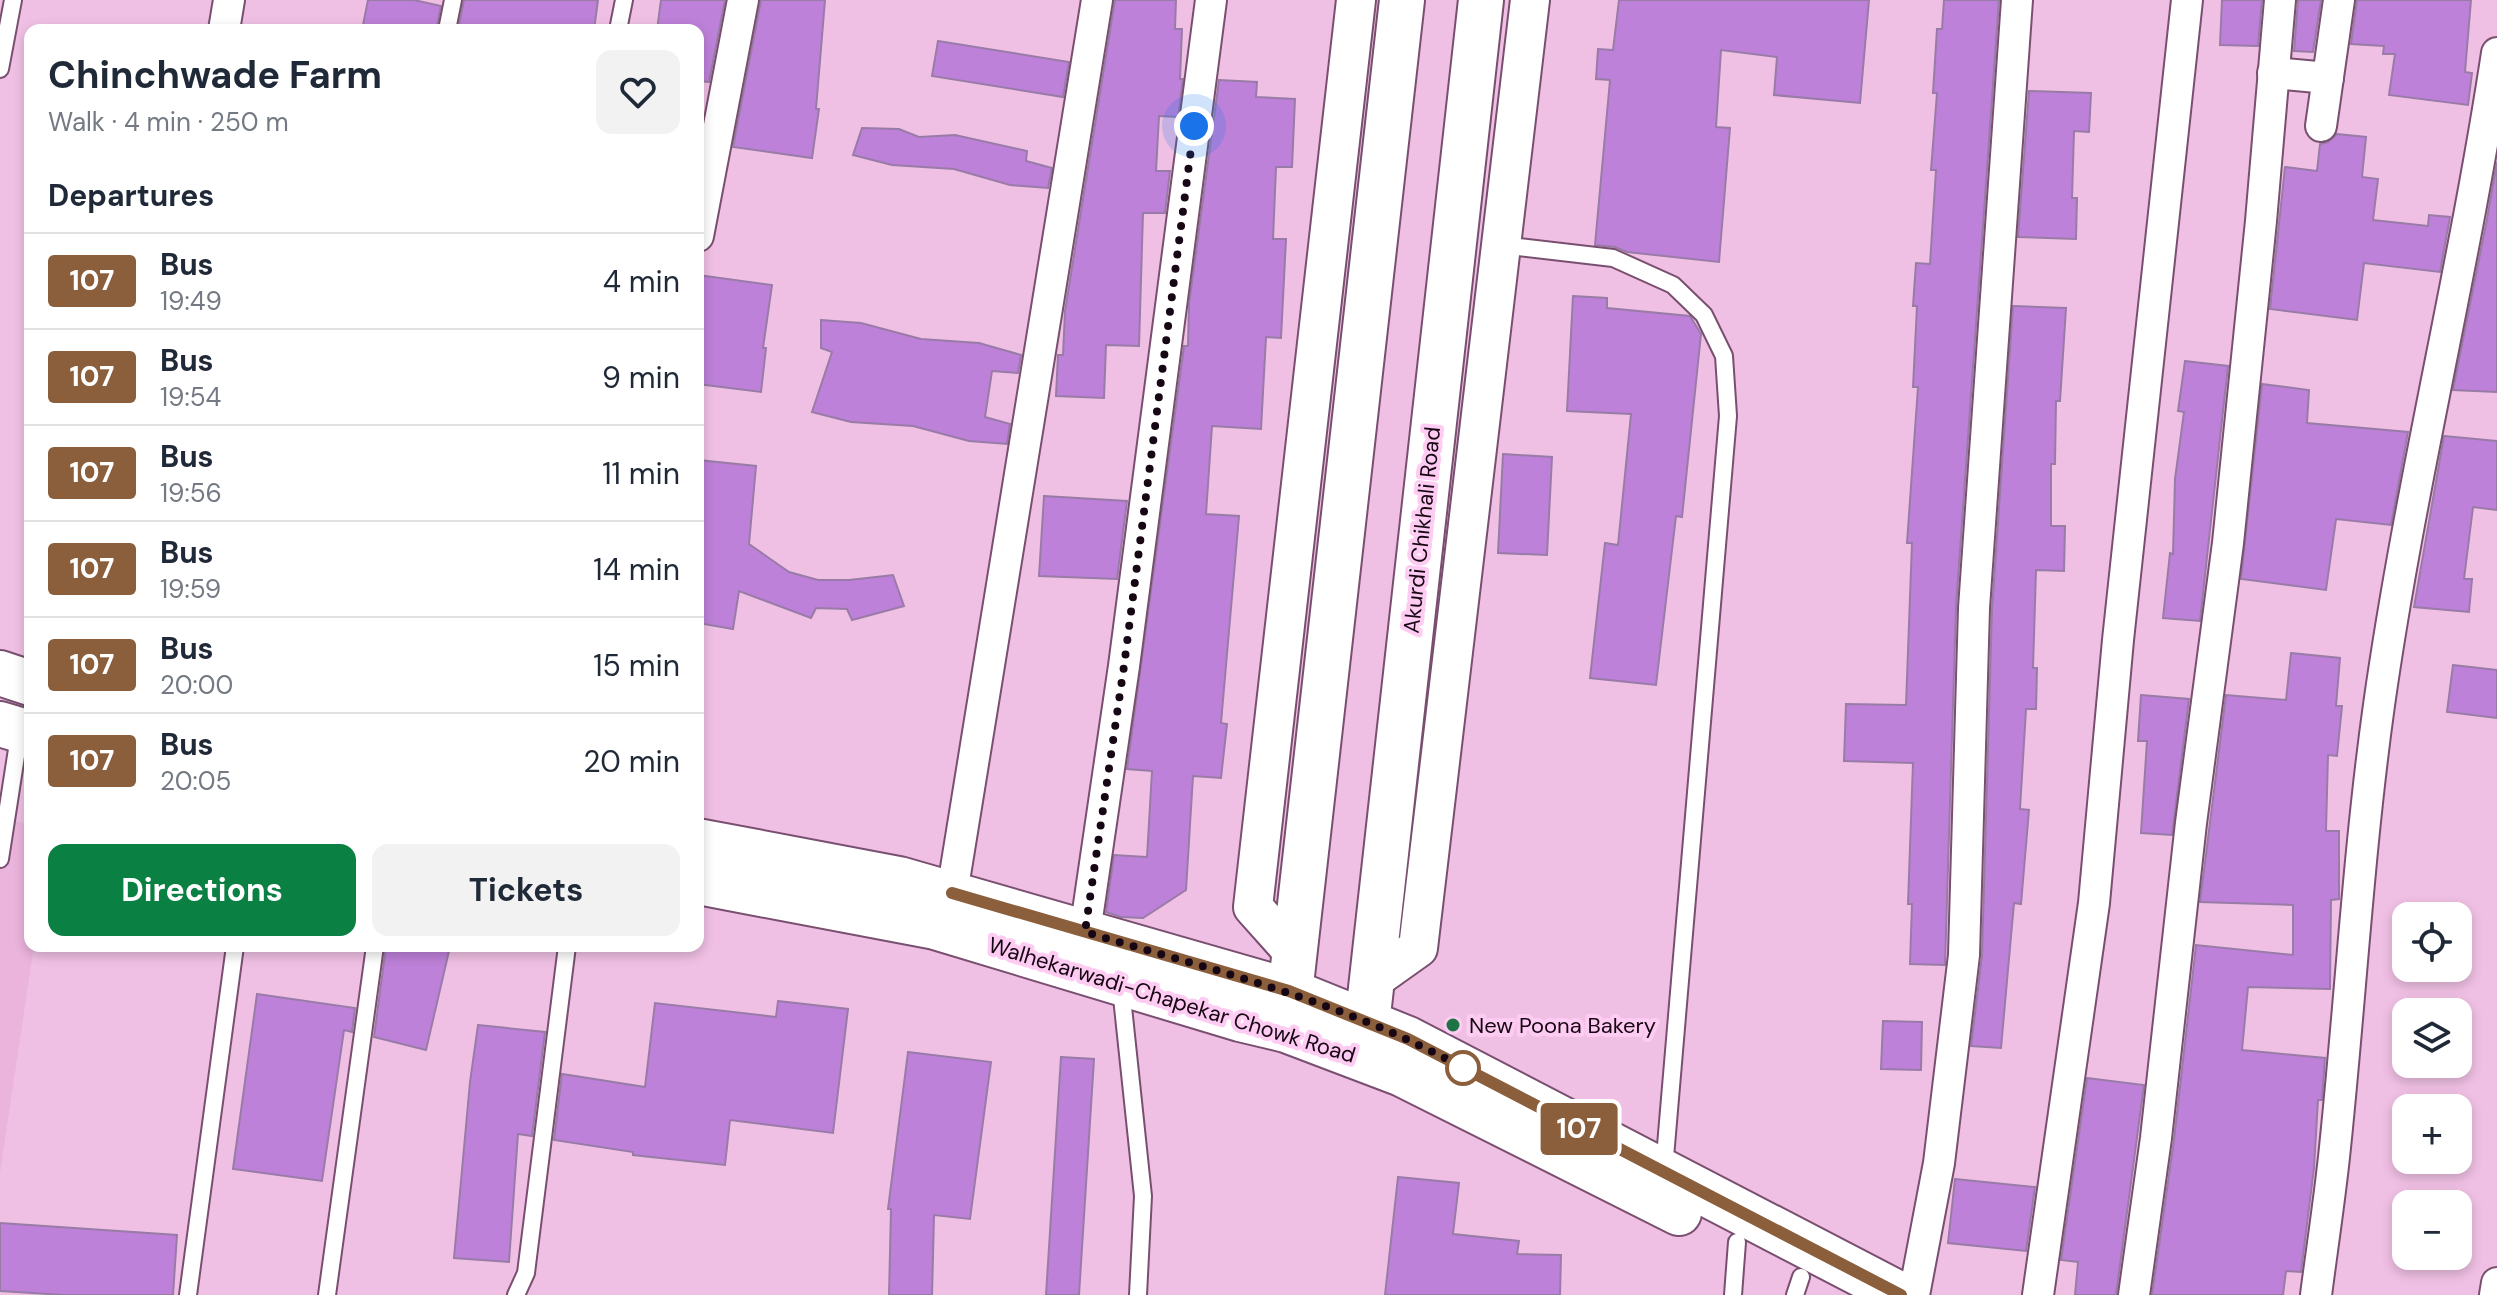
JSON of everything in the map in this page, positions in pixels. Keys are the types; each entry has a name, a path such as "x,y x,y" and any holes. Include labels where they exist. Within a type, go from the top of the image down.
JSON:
{"main road":[{"path":"1290,992 1402,0"},
{"name":"Akurdi Chikhali Road","path":"1365,1041 1481,0"},
{"path":"0,673 24,681"},
{"path":"704,842 899,879 944,910"},
{"path":"704,883 944,910"},
{"name":"Walhekarwadi-Chapekar Chowk Road","path":"944,910 1085,932 1290,992 1365,1041 1402,1074 1737,1242 1810,1289"},
{"name":"Walhekarwadi-Chapekar Chowk Road","path":"944,910 1120,983 1240,1019 1290,992"},
{"name":"Walhekarwadi-Chapekar Chowk Road","path":"1365,1041 1408,1039 1901,1295"}],"street":[{"path":"225,24 229,0"},
{"path":"704,205 743,0"},
{"path":"944,910 1097,0"},
{"path":"1085,932 1124,666 1211,0"},
{"path":"1290,992 1253,907 1356,0"},
{"path":"1373,980 1418,948 1530,0"},
{"path":"1914,1295 1939,1163 1964,955 1974,608 2017,0"},
{"path":"2038,1295 2094,903 2118,640 2187,0"},
{"path":"2134,1295 2228,543 2280,0"},
{"path":"2321,126 2339,0"},
{"path":"2316,1295 2333,1159 2379,704 2404,552 2484,136 2497,53"},
{"path":"2273,73 2328,78"},
{"path":"2495,1295 2497,1283"}],"lane":[{"path":"0,69 13,0"},
{"path":"448,24 453,0"},
{"path":"619,24 624,0"},
{"path":"1501,245 1613,258 1673,285 1704,315 1724,356 1728,416 1664,1172"},
{"path":"0,859 17,729"},
{"path":"188,1295 234,952"},
{"path":"327,1295 332,1240 374,952"},
{"path":"516,1295 526,1273 566,952"},
{"path":"1120,983 1143,1196 1138,1295"},
{"path":"1733,1295 1737,1242"}],"shaded area":[{"path":"0,817 24,823 24,952 33,952 0,1173"}],"building":[{"path":"368,0 414,0 441,6 437,24 363,24"},
{"path":"464,0 598,0 595,24 459,24"},
{"path":"661,0 725,0 709,82 704,82 704,24 658,24"},
{"path":"761,0 825,0 816,109 819,109 812,158 733,147"},
{"path":"1115,0 1176,0 1175,29 1182,29 1180,79 1183,79 1178,117 1159,116 1156,171 1170,171 1165,213 1143,213 1139,346 1106,345 1104,398 1056,396 1058,355 1063,355 1065,311"},
{"path":"1619,0 1869,0 1860,103 1774,95 1777,57 1721,50 1716,127 1730,128 1719,262 1627,252 1595,245 1610,80 1596,79 1598,49 1613,50"},
{"path":"1944,0 1999,0 1956,607 1945,965 1910,964 1912,904 1908,904 1913,763 1844,761 1846,704 1906,705 1912,543 1907,543 1918,387 1913,387 1917,306 1913,306 1916,263 1930,264 1936,170 1931,170 1937,93 1933,93 1937,29 1942,29"},
{"path":"2222,0 2262,0 2258,46 2220,45"},
{"path":"2298,0 2321,0 2313,52 2294,51"},
{"path":"2357,0 2471,0 2465,72 2472,73 2468,105 2389,95 2395,54 2383,54 2384,46 2351,44"},
{"path":"938,41 1069,62 1063,97 932,76"},
{"path":"1219,80 1257,82 1256,97 1295,99 1292,167 1276,167 1273,239 1286,239 1281,338 1266,337 1261,429 1212,426 1206,514 1239,516 1221,723 1227,724 1221,778 1193,776 1186,890 1143,918 1121,917 1106,912 1114,855 1147,857 1152,771 1127,769 1184,346 1188,346 1189,304"},
{"path":"2029,91 2091,93 2089,132 2074,131 2072,198 2077,198 2076,239 2018,237"},
{"path":"862,128 899,129 919,137 955,135 1027,151 1026,161 1052,168 1048,188 1010,185 954,169 892,165 853,155"},
{"path":"2337,134 2366,137 2362,177 2378,179 2373,220 2428,226 2429,215 2450,217 2440,272 2364,263 2357,320 2270,309 2285,167 2317,171 2320,144"},
{"path":"2497,162 2497,392 2453,390 2487,219"},
{"path":"704,276 772,285 763,348 766,348 761,392 704,385"},
{"path":"1573,296 1607,298 1607,308 1690,316 1701,334 1682,517 1676,516 1656,685 1590,678 1605,543 1618,545 1631,414 1567,411"},
{"path":"2013,306 2066,308 2060,401 2056,401 2055,464 2051,464 2051,526 2065,526 2064,571 2036,570 2033,668 2037,668 2036,709 2026,709 2020,809 2029,810 2021,904 2014,903 2001,1048 1971,1046 1982,956 1992,609"},
{"path":"821,320 861,323 921,339 979,343 1021,355 1018,373 992,371 985,417 1010,424 1007,444 969,441 913,426 851,422 812,412 832,352 821,348"},
{"path":"2185,361 2228,366 2200,621 2163,618 2170,553 2173,554 2175,479 2184,412 2178,411"},
{"path":"2262,384 2309,390 2307,423 2408,432 2391,525 2336,519 2326,590 2241,579"},
{"path":"2444,436 2497,441 2497,510 2473,507 2464,579 2472,579 2469,612 2414,607"},
{"path":"1503,454 1552,457 1547,555 1498,553"},
{"path":"704,461 756,466 749,544 789,572 818,580 893,575 904,606 852,620 847,609 816,608 811,618 739,591 733,629 704,624"},
{"path":"1044,496 1127,501 1117,579 1039,576"},
{"path":"2291,653 2340,658 2336,706 2342,706 2337,756 2328,755 2326,831 2339,831 2339,899 2331,900 2330,989 2248,987 2242,1050 2325,1058 2301,1272 2286,1271 2283,1295 2152,1295 2174,1140 2196,945 2293,955 2293,905 2200,902 2226,695 2286,700"},
{"path":"2453,665 2497,670 2497,718 2447,712"},
{"path":"2141,695 2189,699 2172,835 2141,833 2147,741 2138,741"},
{"path":"385,952 449,952 426,1050 374,1037"},
{"path":"257,994 355,1008 352,1032 344,1030 322,1181 233,1169"},
{"path":"778,1001 848,1009 833,1133 730,1120 725,1165 633,1155 633,1152 554,1140 562,1074 645,1087 655,1003 776,1017"},
{"path":"1883,1021 1922,1022 1921,1070 1881,1069"},
{"path":"478,1025 545,1032 532,1136 518,1134 509,1262 454,1258"},
{"path":"908,1052 991,1062 970,1219 934,1215 932,1295 889,1295 891,1209 888,1209"},
{"path":"1061,1057 1094,1059 1079,1295 1046,1295"},
{"path":"2087,1078 2144,1085 2116,1295 2075,1295 2078,1262 2061,1260"},
{"path":"1398,1177 1459,1183 1453,1234 1519,1241 1517,1254 1561,1255 1560,1295 1385,1295"},
{"path":"1955,1179 2035,1187 2026,1251 1948,1243"},
{"path":"0,1223 177,1235 173,1295 64,1295 0,1291"}],"bus line":[{"name":"107","path":"952,893 1289,991 1408,1039 1901,1295"}],"place":[{"name":"New Poona Bakery","path":"1453,1025"}],"route":[{"path":"1194,126 1124,666 1085,932 1289,991 1408,1039 1463,1068"}]}
